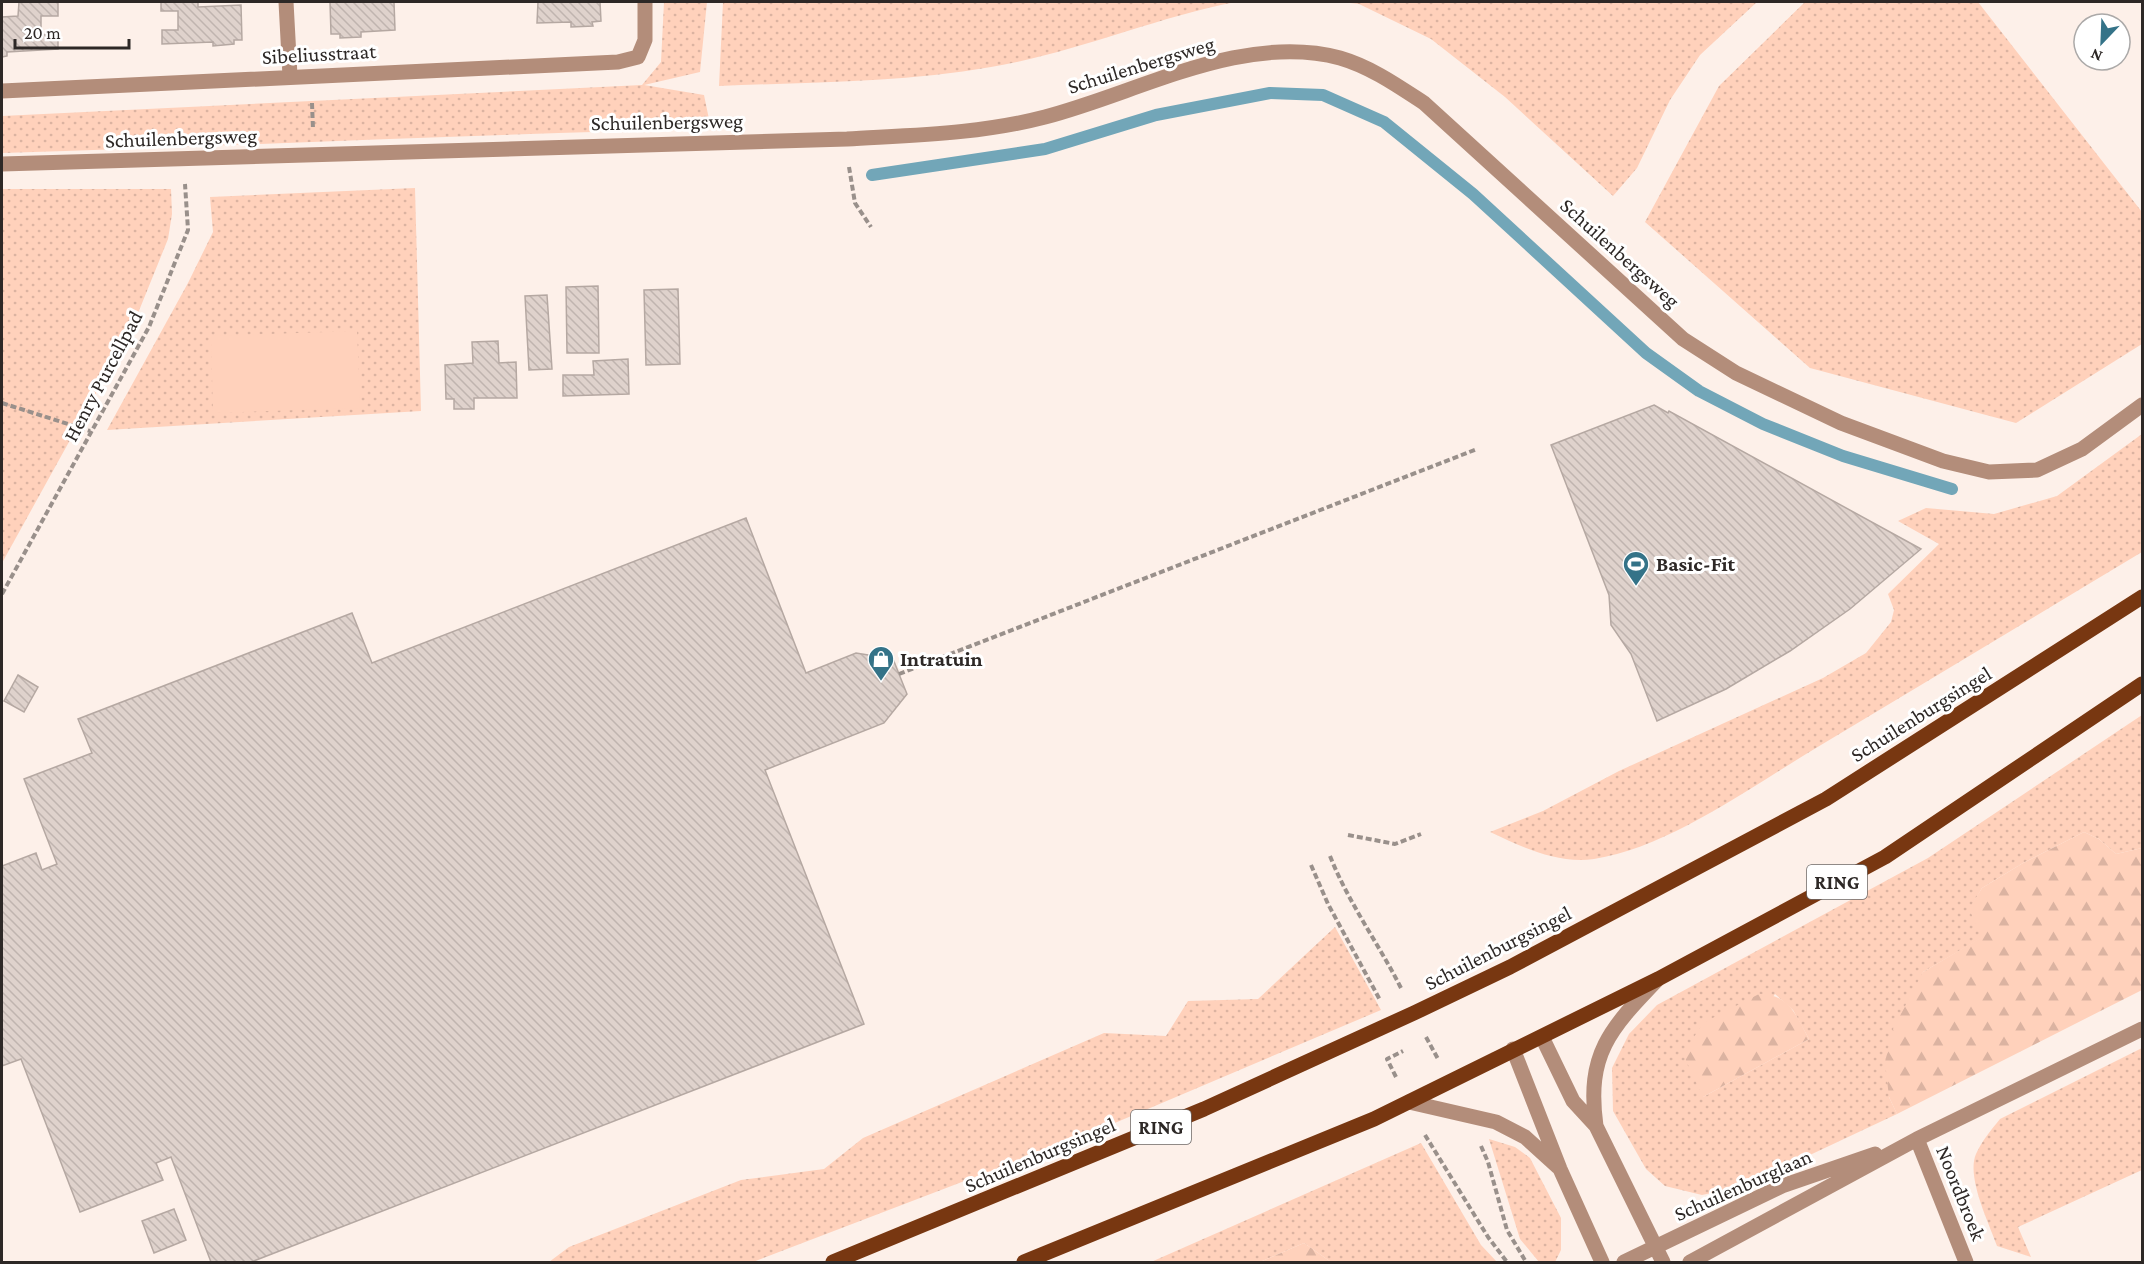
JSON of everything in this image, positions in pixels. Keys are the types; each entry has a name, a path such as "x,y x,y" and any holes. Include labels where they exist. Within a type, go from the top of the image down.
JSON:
{"main road":[{"name":"Schuilenburgsingel","path":"834,1263 1204,1108 1392,1023 1611,915 1826,799 2142,597"},
{"name":"RING","path":"1024,1263 1374,1119 1658,979 1885,857 2142,684"}],"street":[{"path":"286,2 290,76"},
{"name":"Sibeliusstraat","path":"2,91 618,62 638,57 645,40 645,2"},
{"name":"Schuilenbergsweg","path":"2,165 847,138 974,131 1045,117 1171,76 1257,53 1301,51 1341,59 1386,78 1424,103 1683,339 1736,373 1841,423 1943,461 1989,472 2037,470 2082,449 2142,405"},
{"path":"1596,1126 1592,1098 1603,1046 1617,1023 1658,979"},
{"name":"Schuilenburglaan","path":"1690,1263 1917,1139 2142,1029"},
{"path":"1542,1037 1573,1101 1596,1126 1663,1263"},
{"path":"1513,1049 1560,1169 1602,1263"},
{"path":"1408,1102 1497,1122 1525,1137 1560,1169"},
{"name":"Schuilenburglaan","path":"1624,1263 1782,1186 1917,1139"},
{"name":"Noordbroek","path":"1917,1139 1966,1263"}],"path":[{"path":"312,75 314,154"},
{"path":"847,138 855,203 871,226"},
{"name":"Henry Purcellpad","path":"2,594 149,327 188,230 184,159"},
{"path":"2,403 90,431"},
{"path":"899,674 1476,449"},
{"path":"1348,835 1395,844 1421,834"},
{"path":"1311,865 1328,904 1406,1050 1388,1059 1408,1102 1462,1197 1507,1263"}],"green space":[{"path":"664,2 707,2 700,72 644,85 704,95 711,129 2,153 2,116 642,85 661,62"},
{"path":"723,2 1236,2 1175,17 1053,53 991,67 890,79 719,86"},
{"path":"1342,2 1757,2 1700,55 1670,100 1637,168 1613,196 1505,97 1431,39 1359,4"},
{"path":"1805,2 1978,2 2142,212 2142,344 2016,423 1810,368 1645,222 1719,86"},
{"path":"415,188 421,411 107,430 188,283 213,232 210,197"},
{"path":"2,189 171,189 172,214 168,239 132,328 2,563"},
{"path":"357,331 360,408 213,413 211,336"},
{"path":"2142,434 2142,552 1737,797 1680,829 1651,842 1622,853 1580,860 1540,853 1490,832 1543,811 1619,771 1823,678 1866,653 1891,622 1894,610 1888,594 1939,544 1898,521 1926,508 1994,514 2057,496"},
{"path":"2142,715 2142,848 2116,854 2099,839 2084,832 2023,863 1982,888 1970,909 1983,937 1923,972 1889,1097 1897,1114 1744,1186 1702,1195 1665,1186 1646,1169 1613,1111 1612,1068 1629,1034 1657,1005 1928,858","holes":["1775,994 1793,1010 1809,1039 1703,1097"]},
{"path":"2084,832 2099,839 2116,854 2142,848 2142,990 1897,1114 1889,1097 1885,1062 1893,1029 1923,972 1982,937 1969,909 1982,888 2023,863"},
{"path":"1335,927 1381,1010 1103,1128 753,1262 549,1262 569,1247 741,1180 824,1169 863,1138 1104,1033 1166,1036 1188,1001 1258,999"},
{"path":"1759,994 1769,995 1785,1002 1795,1014 1809,1039 1703,1097 1683,1054 1703,1023"},
{"path":"2142,1048 2142,1170 2018,1227 2031,1257 1997,1246 1980,1200 1974,1175 1976,1154 1987,1136 2000,1119"},
{"path":"1489,1139 1515,1147 1530,1158 1561,1218 1561,1250 1555,1262 1539,1262 1520,1239"},
{"path":"1421,1143 1481,1245 1497,1262 1331,1262 1304,1243 1260,1262 1151,1262"},
{"path":"1304,1243 1331,1262 1260,1262"}],"building":[{"path":"19,2 58,2 58,16 41,16 41,34 58,34 58,49 7,52 7,56 2,57 2,17 18,16"},
{"path":"161,2 198,2 198,7 241,5 242,40 234,40 234,44 213,46 213,42 162,44 162,30 178,30 178,11 161,11"},
{"path":"330,2 394,2 395,30 361,32 361,37 340,38 340,34 331,34"},
{"path":"538,2 600,2 601,21 592,22 593,26 571,27 571,22 537,23"},
{"path":"598,286 599,353 567,353 566,287"},
{"path":"678,289 680,364 646,365 644,290"},
{"path":"547,295 552,369 529,370 525,296"},
{"path":"498,341 499,363 516,362 517,398 474,398 474,409 454,409 454,399 446,399 445,365 473,363 472,342"},
{"path":"628,359 629,394 563,396 563,375 594,375 593,361"},
{"path":"1654,405 1668,413 1669,411 1921,549 1850,609 1790,651 1726,689 1657,721 1631,654 1611,625 1609,595 1551,445"},
{"path":"746,518 806,673 856,653 893,659 907,694 884,723 765,770 864,1024 251,1262 211,1262 171,1157 156,1163 163,1180 80,1212 21,1059 2,1066 2,866 36,853 42,870 57,864 24,779 92,753 78,719 352,613 372,663"},
{"path":"18,675 38,687 24,712 4,701"},
{"path":"174,1209 186,1240 154,1253 142,1221"}],"waterway":[{"path":"872,175 1045,149 1156,115 1270,93 1323,95 1384,122 1473,194 1646,353 1699,391 1763,424 1843,456 1952,489"}],"place":[{"name":"Basic-Fit","path":"1636,587"},
{"name":"Intratuin","path":"881,682"}]}
